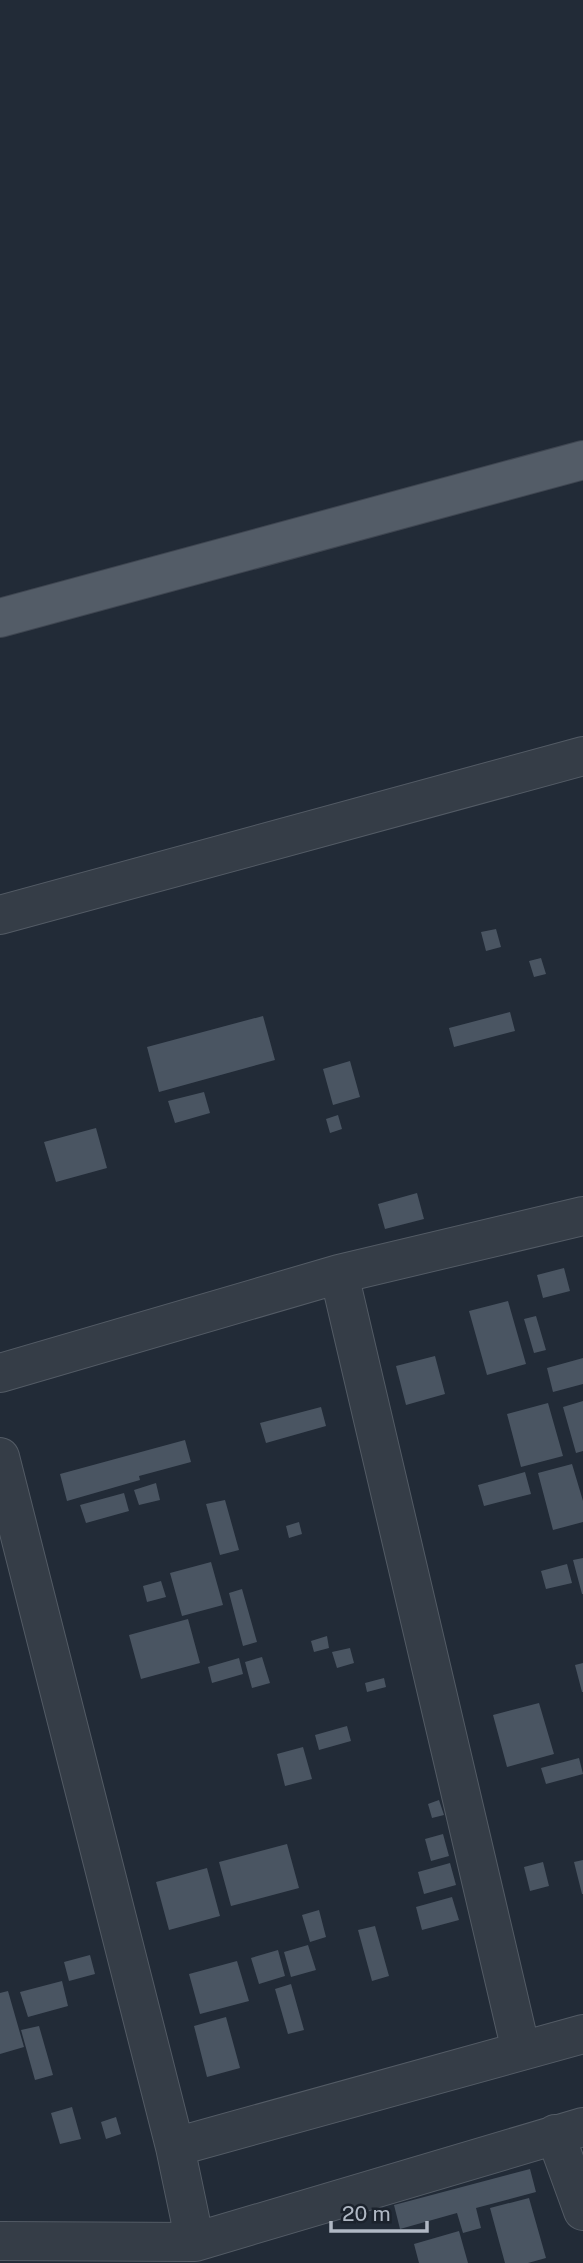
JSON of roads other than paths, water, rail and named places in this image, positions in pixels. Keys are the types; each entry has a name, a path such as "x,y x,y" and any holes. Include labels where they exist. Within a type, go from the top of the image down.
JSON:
{"main road":[{"path":"0,618 583,460"}],"street":[{"path":"0,915 583,756"},
{"path":"0,1373 338,1274 583,1216"},
{"path":"338,1274 521,2051"},
{"path":"0,1457 175,2147 195,2242"},
{"path":"175,2147 583,2034"},
{"path":"0,2241 195,2242 569,2130 583,2211"}]}
